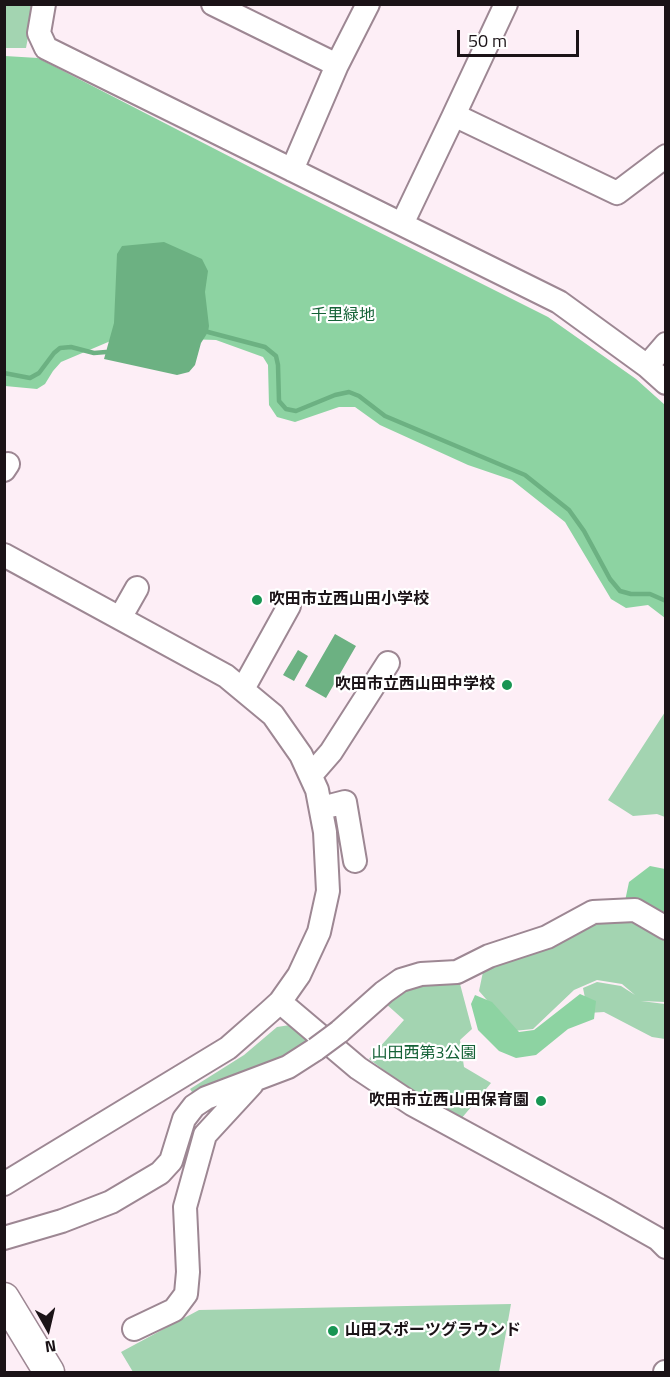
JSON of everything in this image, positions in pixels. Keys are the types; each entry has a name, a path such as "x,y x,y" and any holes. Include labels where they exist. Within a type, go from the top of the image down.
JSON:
{"main road":[{"path":"6,1304 49,1372"}],"street":[{"path":"44,4 39,33 46,48 559,302 647,366 666,383"},
{"path":"213,4 337,65"},
{"path":"292,170 337,65 368,4"},
{"path":"402,224 506,4"},
{"path":"454,115 617,193 666,156"},
{"path":"647,366 666,344"},
{"path":"4,555 226,676 273,715 301,755 311,775 322,808 326,832 328,891 319,932 299,975 280,1002 228,1048 4,1184"},
{"path":"120,618 138,588"},
{"path":"243,689 289,606"},
{"path":"311,775 331,752 388,663"},
{"path":"322,808 345,802 354,861"},
{"path":"4,1238 62,1221 111,1202 160,1173 171,1161 184,1119 195,1106 206,1098 288,1067 339,1032 401,980 421,974 457,972 489,956 547,937 593,912 635,910 666,928"},
{"path":"280,1002 358,1068 412,1104 605,1209 658,1239 666,1247"},
{"path":"134,1329 174,1310 186,1294 188,1272 185,1207 205,1135 255,1081"}],"green space":[{"path":"4,5 34,5 26,48 5,48"},
{"name":"千里緑地","path":"5,56 38,58 548,317 636,379 665,405 665,618 648,605 626,608 611,599 565,522 512,480 468,465 380,425 355,407 339,407 295,422 277,417 269,405 268,365 263,357 216,340 120,337 61,362 45,384 37,389 5,386"},
{"path":"665,712 665,817 657,814 633,816 608,800"},
{"path":"650,866 665,869 665,920 625,901 629,882"},
{"path":"634,917 665,937 665,1002 641,1001 665,1004 665,1039 652,1037 604,1012 588,1013 583,988 597,982 621,986 635,995 622,984 597,980 574,990 533,1029 514,1031 479,991 484,967 595,921"},
{"name":"山田西第3公園","path":"429,983 460,984 472,1029 460,1040 464,1067 491,1083 461,1119 412,1091 369,1059 404,1020 385,1003 406,986"},
{"path":"580,994 596,1001 594,1019 568,1029 536,1055 516,1058 499,1051 478,1030 471,1004 475,995 492,1002 519,1032 534,1030"},
{"path":"290,1025 311,1042 295,1054 196,1098 190,1089 244,1055 277,1027"},
{"name":"山田スポーツグラウンド","path":"511,1304 499,1372 133,1372 121,1352 199,1310"}],"shaded area":[{"path":"164,242 202,259 208,271 205,292 208,332 201,343 195,365 189,372 177,375 104,359 114,323 117,254 122,246"},
{"path":"335,634 356,646 326,698 305,686"},
{"path":"298,650 308,656 294,681 283,675"}],"waterway":[{"path":"208,332 265,347 276,356 279,401 286,409 296,411 335,395 349,392 359,396 385,416 525,475 569,510 584,531 610,579 620,591 631,594 650,594 666,601"},
{"path":"4,373 30,378 39,373 60,348 71,347 94,353 106,352"}],"place":[{"name":"吹田市立西山田小学校","path":"257,600"},
{"name":"吹田市立西山田中学校","path":"507,685"},
{"name":"吹田市立西山田保育園","path":"541,1101"},
{"name":"山田スポーツグラウンド","path":"333,1331"}]}
